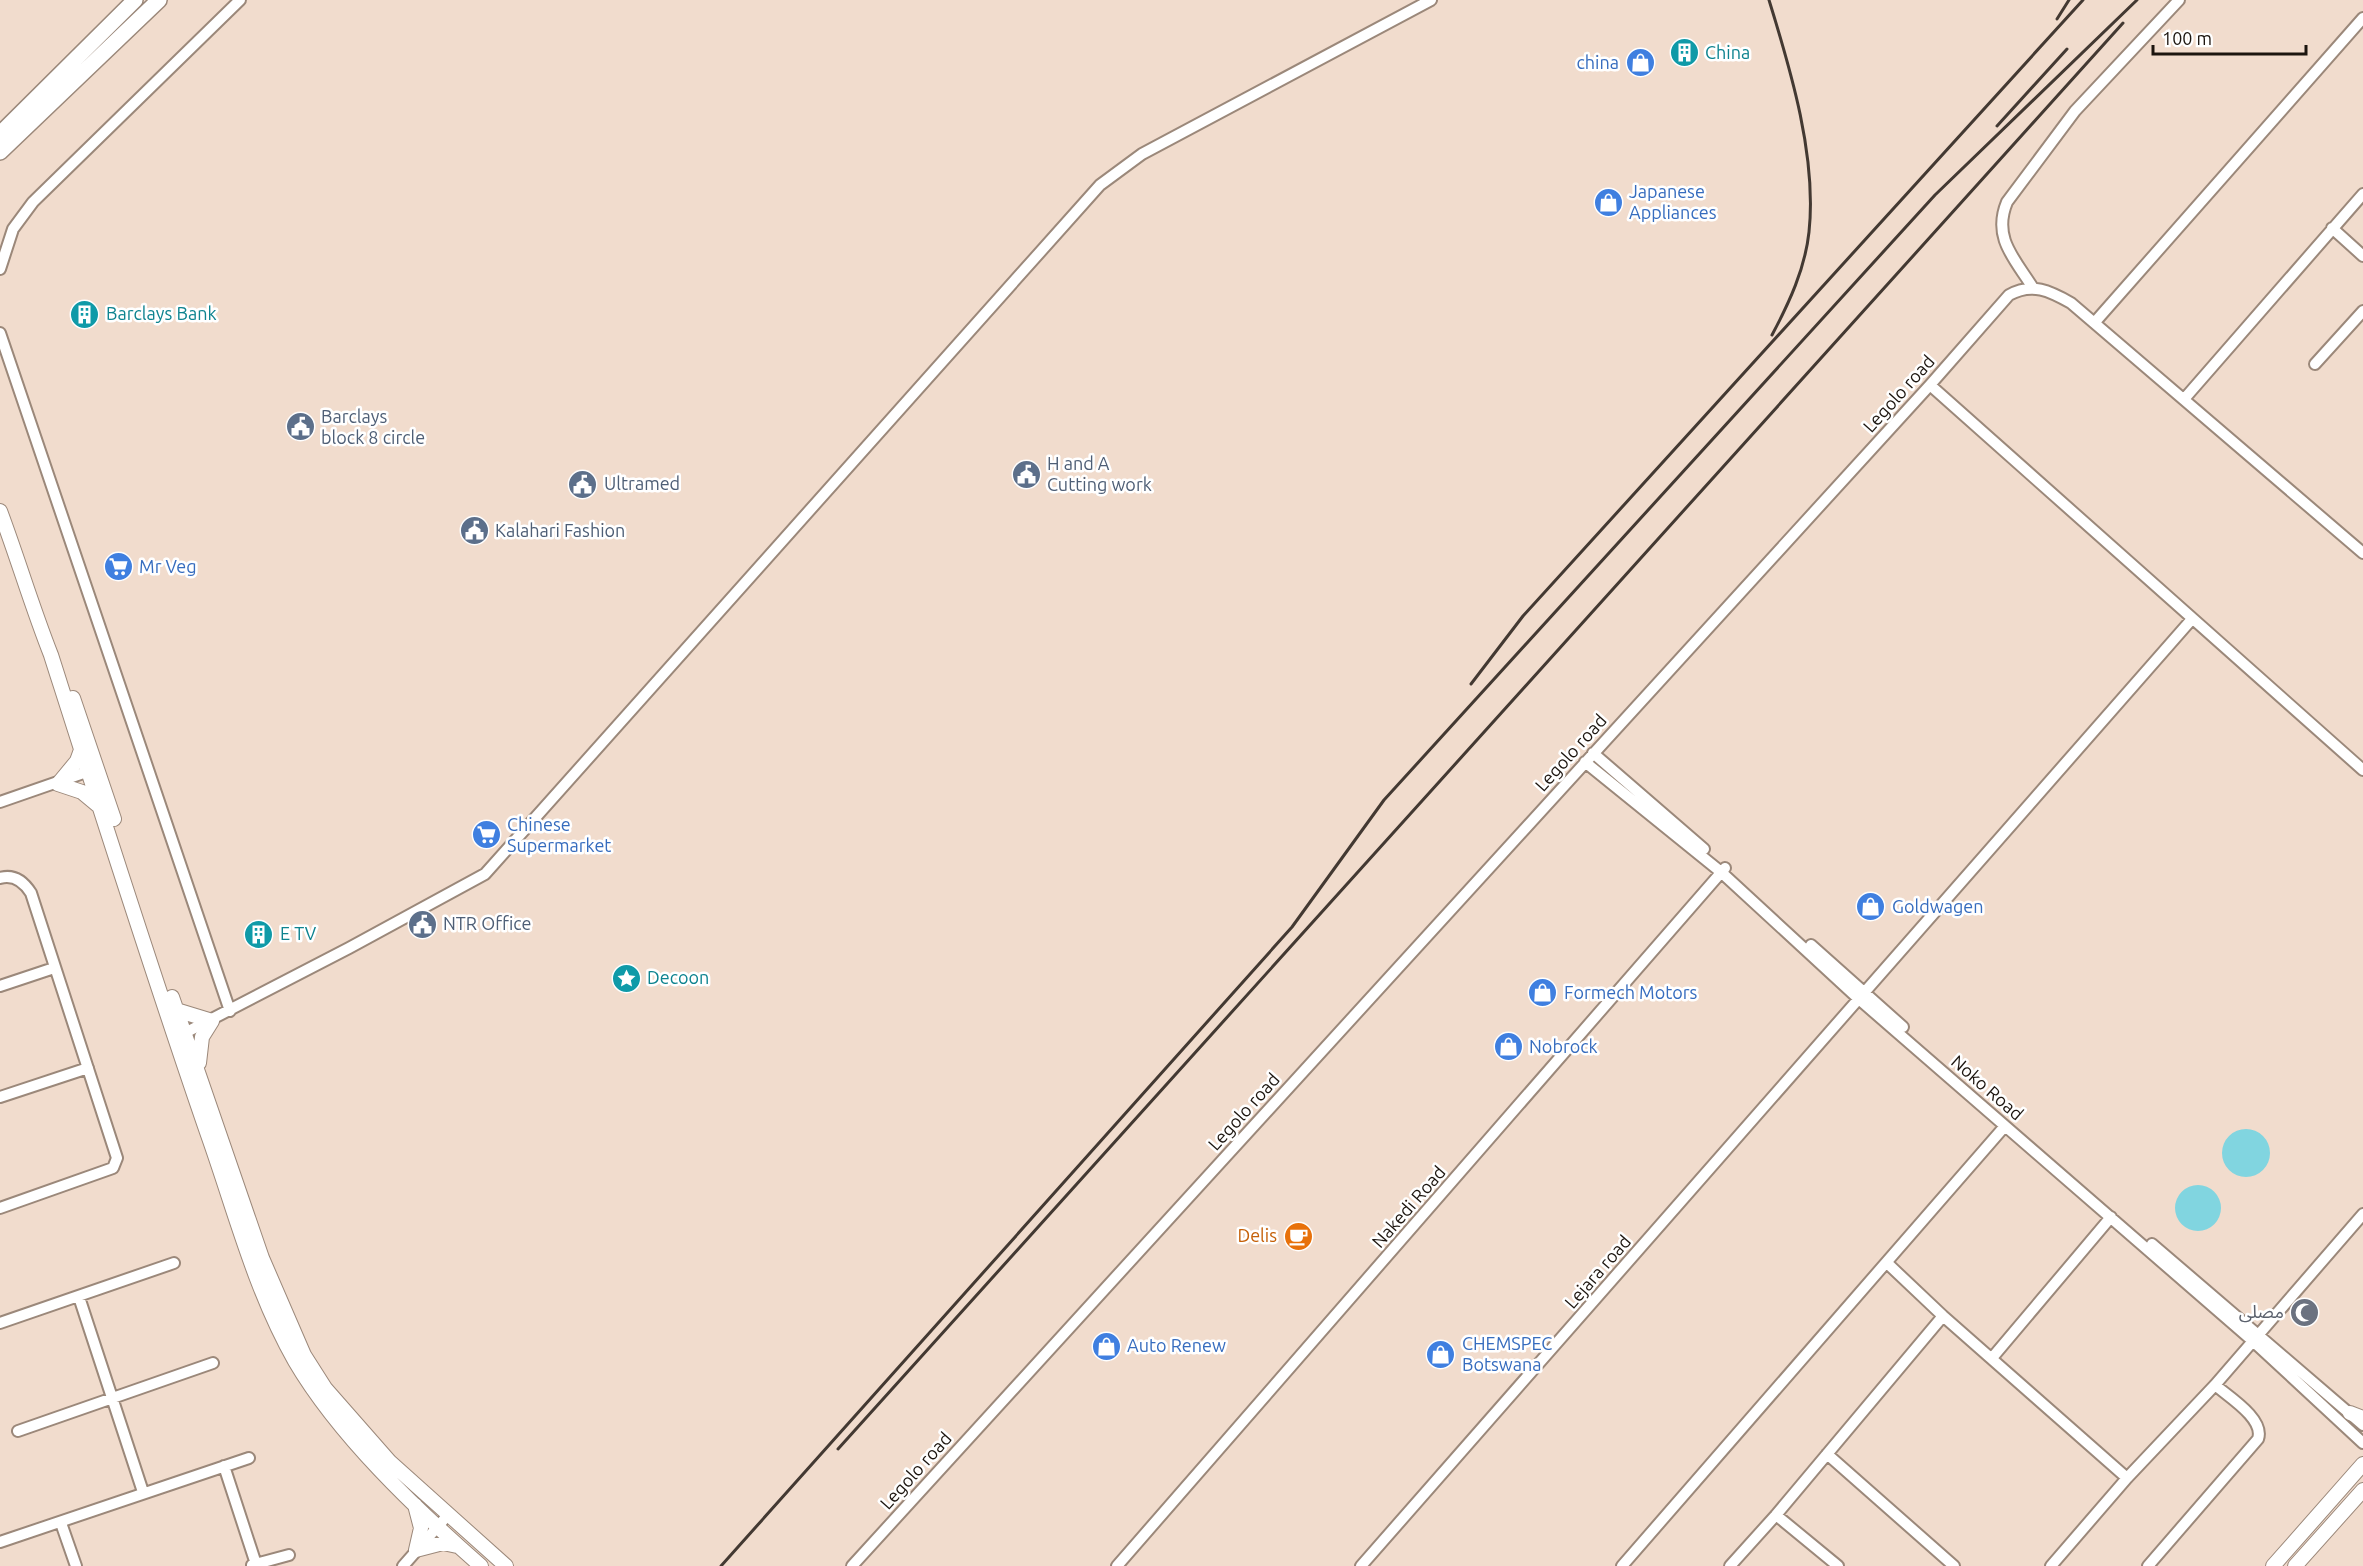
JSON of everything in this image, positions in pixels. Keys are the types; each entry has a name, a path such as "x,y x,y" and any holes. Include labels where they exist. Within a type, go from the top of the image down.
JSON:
{"highway":[{"path":"0,134 135,0"},
{"path":"0,152 159,0"}],"main road":[{"path":"0,511 23,574 28,596 51,655 81,750 92,770 101,808 270,1299 295,1361 321,1400 365,1453 436,1526 481,1566"},
{"path":"23,574 35,594 92,770 176,1010 180,1035 199,1074 270,1299 325,1388 390,1462 447,1516 506,1566"},
{"path":"81,750 76,761 58,784 82,792 101,808"},
{"path":"176,1010 212,1021 199,1047 199,1074"},
{"path":"2273,1566 2363,1464"},
{"path":"2295,1566 2363,1490"},
{"path":"414,1502 421,1528 416,1550 443,1543 460,1547"}],"street":[{"path":"0,269 13,229 33,202 240,0"},
{"path":"180,1035 212,1021 472,883 497,862 963,336 1114,173 1152,148 1431,0"},
{"path":"2179,0 2075,111 2007,202 2001,216 2001,232 2033,288 2050,291 2095,322 2363,553"},
{"path":"2095,322 2363,18"},
{"path":"2185,398 2363,194"},
{"path":"2332,228 2363,256"},
{"name":"Legolo road","path":"852,1566 1930,385 2008,295 2019,289 2033,288"},
{"path":"2315,364 2363,311"},
{"path":"0,333 230,1011"},
{"path":"1930,385 2363,770"},
{"name":"Lejara road","path":"1361,1566 2192,619"},
{"name":"Noko Road","path":"1589,757 1724,870 2005,1126 2257,1337 2363,1443"},
{"path":"0,802 58,784 92,770"},
{"name":"Nakedi Road","path":"1116,1566 1724,870"},
{"path":"0,878 16,879 31,893 117,1158 117,1164 113,1168 0,1208"},
{"path":"0,986 54,968"},
{"path":"1862,997 2257,1337 2357,1416 2363,1425"},
{"path":"0,1096 88,1068"},
{"path":"1622,1566 2005,1126"},
{"path":"2051,1566 2127,1478 2215,1385 2363,1214"},
{"path":"1992,1358 2111,1217"},
{"path":"0,1323 174,1263"},
{"path":"1887,1263 1943,1316 2127,1478"},
{"path":"79,1297 143,1492"},
{"path":"1730,1566 1776,1515 1943,1316"},
{"path":"18,1431 213,1363"},
{"path":"2148,1566 2260,1433 2257,1422 2215,1385"},
{"path":"1827,1454 1954,1566"},
{"path":"0,1542 62,1523 143,1492 249,1458"},
{"path":"224,1466 253,1565 289,1555"},
{"path":"1776,1515 1838,1566"},
{"path":"403,1566 447,1516"},
{"path":"62,1523 76,1566"}],"water":[{"path":"2246,1129 2263,1136 2270,1153 2263,1170 2246,1177 2229,1170 2222,1153 2229,1136"},
{"path":"2198,1185 2214,1192 2221,1208 2214,1224 2198,1231 2182,1224 2175,1208 2182,1192"}],"railway":[{"path":"1769,0 1786,56 1800,115 1806,145 1810,204 1809,232 1804,259 1790,298 1772,335"},
{"path":"2057,19 2069,0"},
{"path":"1471,684 1523,616 2083,0"},
{"path":"721,1566 1292,927 1384,800 1935,195 2137,0"},
{"path":"838,1449 2123,23"},
{"path":"1997,126 2067,49"}],"place":[{"name":"China","path":"1684,53"},
{"name":"china","path":"1640,63"},
{"name":"Japanese Appliances","path":"1608,202"},
{"name":"Barclays Bank","path":"85,314"},
{"name":"Barclays block 8 circle","path":"300,427"},
{"name":"H and A Cutting work","path":"1026,474"},
{"name":"Ultramed","path":"583,484"},
{"name":"Kalahari Fashion","path":"474,531"},
{"name":"Mr Veg","path":"118,567"},
{"name":"Chinese Supermarket","path":"486,835"},
{"name":"Goldwagen","path":"1871,907"},
{"name":"NTR Office","path":"422,924"},
{"name":"E TV","path":"259,934"},
{"name":"Decoon","path":"626,978"},
{"name":"Formech Motors","path":"1543,993"},
{"name":"Nobrock","path":"1508,1047"},
{"name":"Delis","path":"1298,1236"},
{"name":"مصلى","path":"2305,1312"},
{"name":"Auto Renew","path":"1106,1346"},
{"name":"CHEMSPEC Botswana","path":"1441,1354"}]}
